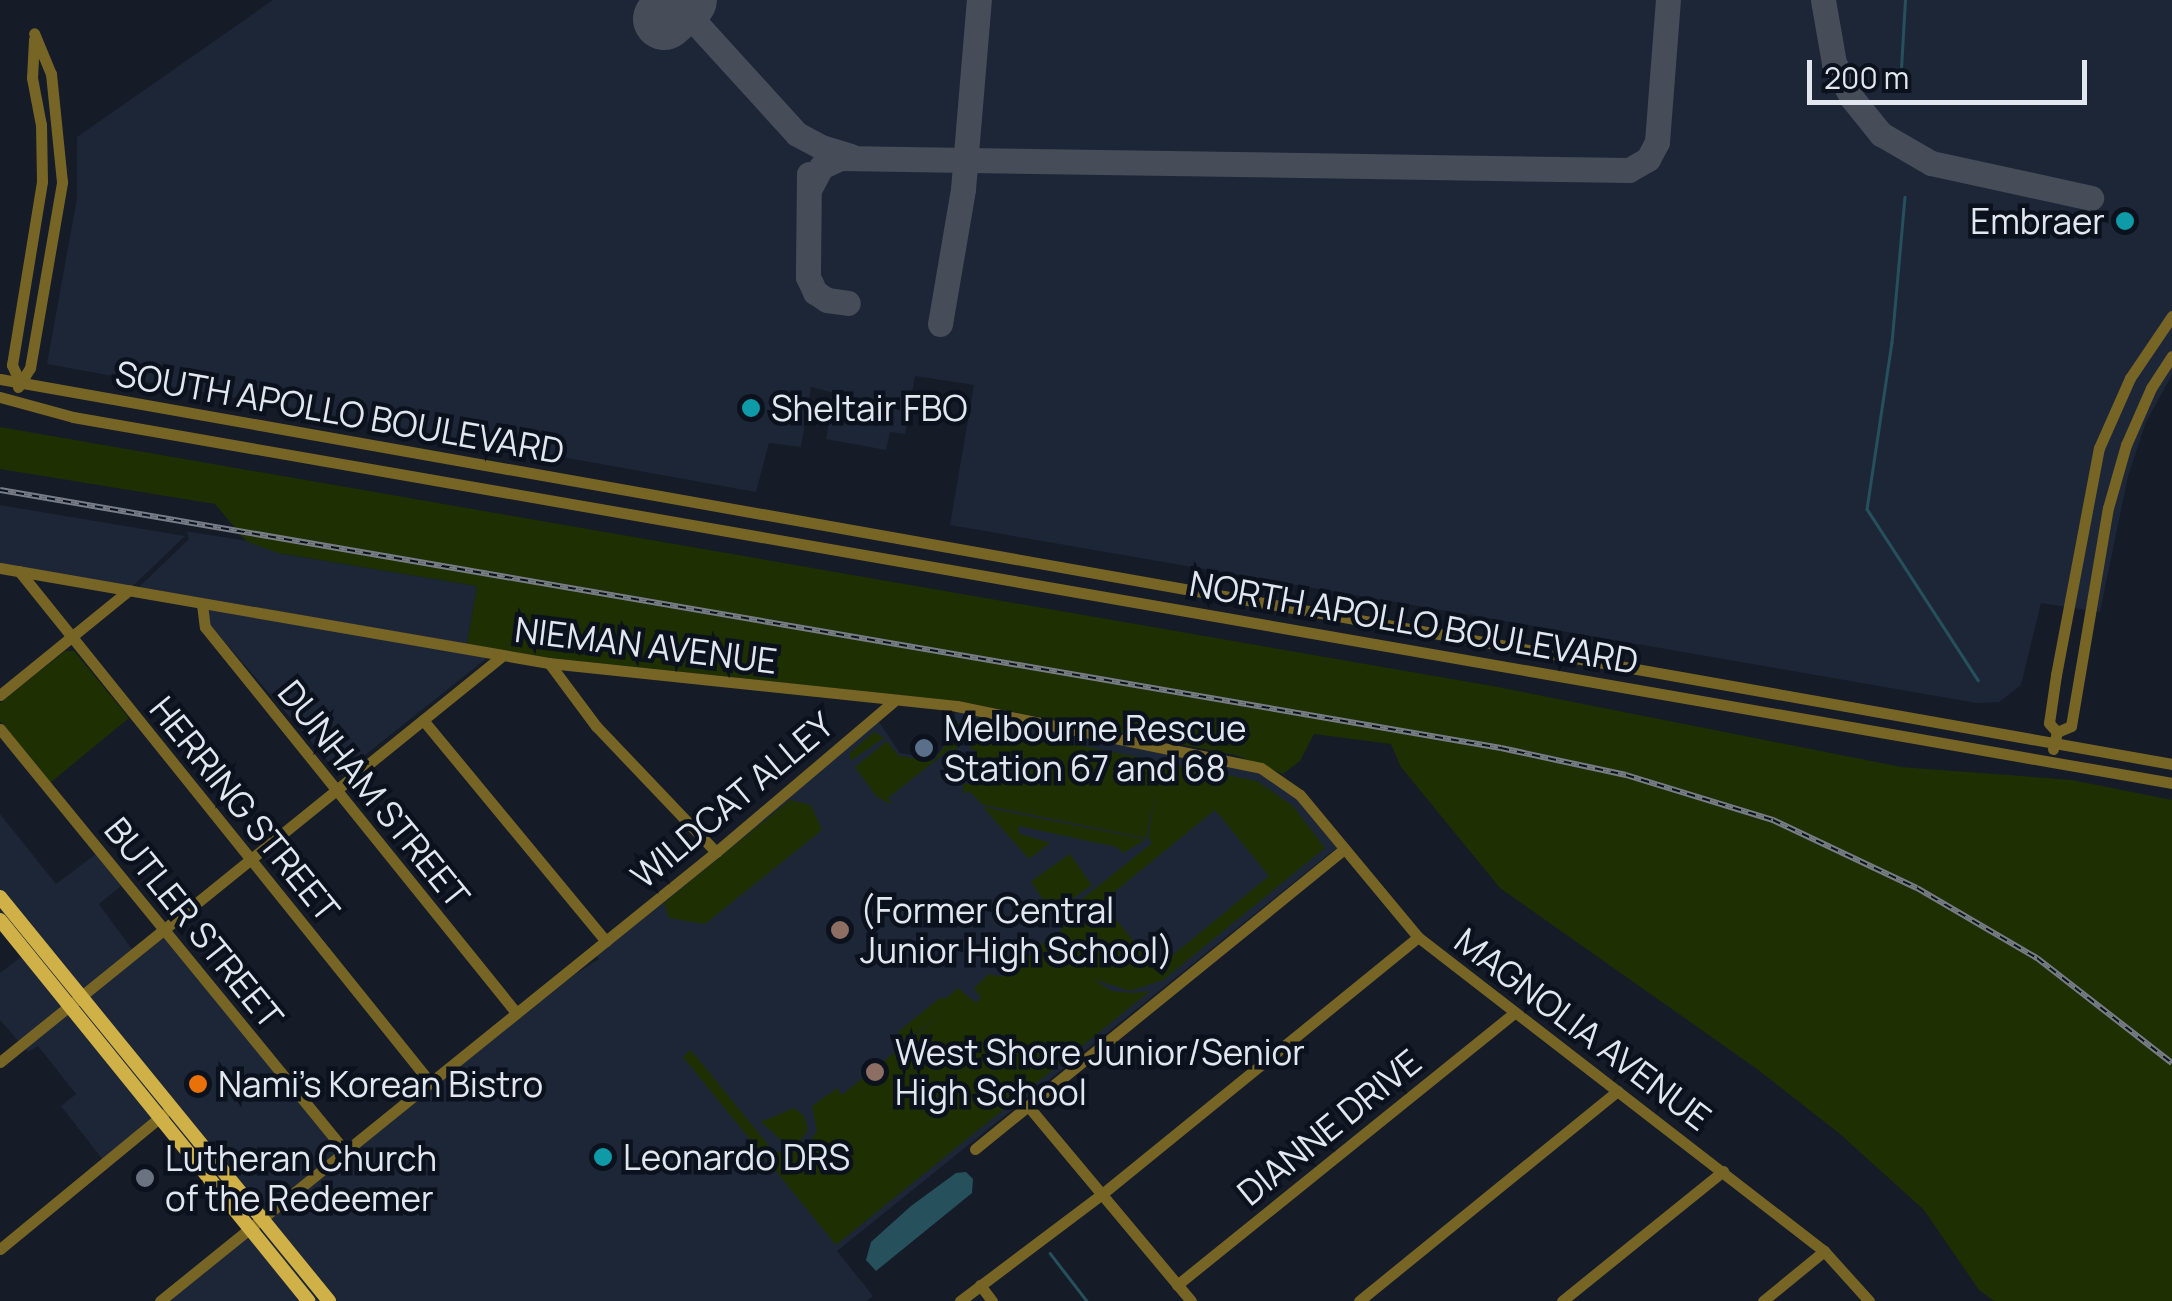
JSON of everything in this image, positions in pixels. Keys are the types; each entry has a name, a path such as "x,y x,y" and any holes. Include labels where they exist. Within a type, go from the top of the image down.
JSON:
{"main road":[{"path":"0,897 160,1120 329,1301"},
{"path":"0,920 169,1106 308,1301"}],"street":[{"path":"14,401 19,382 30,368 62,182 54,91 34,34 32,78 41,125 42,181 12,364 19,382"},
{"path":"2050,761 2055,739 2049,723 2099,448 2130,378 2172,316"},
{"path":"2055,739 2071,726 2108,508 2126,445 2151,388 2172,356"},
{"name":"SOUTH APOLLO BOULEVARD","path":"0,379 670,498"},
{"name":"SOUTH APOLLO BOULEVARD","path":"0,397 92,420 646,516"},
{"name":"NORTH APOLLO BOULEVARD","path":"670,498 2055,739 2172,764"},
{"name":"NORTH APOLLO BOULEVARD","path":"646,516 2172,783"},
{"name":"NIEMAN AVENUE","path":"0,568 549,663 956,706 1234,760 1283,780"},
{"name":"HERRING STREET","path":"19,571 429,1081"},
{"path":"0,694 129,590"},
{"name":"DUNHAM STREET","path":"202,604 205,627 516,1012"},
{"path":"2068,612 2090,616"},
{"path":"0,1062 502,656"},
{"path":"549,663 596,726 716,852"},
{"name":"WILDCAT ALLEY","path":"160,1301 716,852 894,700"},
{"path":"424,720 606,941"},
{"name":"BUTLER STREET","path":"0,728 345,1151"},
{"name":"MAGNOLIA AVENUE","path":"1283,780 1418,938 1824,1251 1869,1301"},
{"path":"974,1148 1344,849"},
{"path":"960,1301 1102,1194 1418,938"},
{"name":"DIANNE DRIVE","path":"1177,1285 1514,1012"},
{"path":"1359,1301 1617,1091"},
{"path":"0,1249 160,1120 169,1106"},
{"path":"1028,1106 1190,1301"},
{"path":"1562,1301 1723,1170"},
{"path":"1763,1301 1824,1251"},
{"path":"980,1285 992,1301"}],"shaded area":[{"path":"273,0 2172,0 2172,375 2146,422 2128,476 2100,612 2041,603 2021,685 1999,702 1977,703 950,525 974,385 915,376 905,434 890,432 886,450 826,439 834,393 811,387 801,447 769,443 756,492 47,364 77,198 77,137"},
{"path":"0,505 185,536 129,590 0,568"},
{"path":"171,529 254,542 278,553 477,586 467,644 139,587 189,539 187,532"},
{"path":"208,610 487,658 340,775 210,625"},
{"path":"957,706 1235,761 1283,780 1340,845 837,1251 873,1296 867,1301 160,1301 253,1222 166,1114 103,1160 61,1106 76,1094 38,1046 28,1052 0,1020 0,973 22,956 0,927 0,814 56,884 96,854 121,886 99,904 134,952 163,929 345,1151 516,1012 599,959 593,951 875,716 900,753 934,759 949,738"},
{"path":"966,1172 973,1179 972,1193 876,1271 866,1260 871,1242 911,1206 956,1173"}],"green space":[{"path":"0,427 1498,687 1901,767 2072,780 2172,800 2172,1301 1994,1301 1979,1290 1924,1210 1840,1134 1757,1069 1500,888 1401,767 1391,744 1314,734 1300,761 1283,774 1235,755 957,701 551,658 467,644 477,586 278,553 246,541 215,504 0,469"},
{"path":"65,651 74,651 129,718 50,783 0,721 0,703"},
{"path":"957,721 962,727 956,751 950,749 888,798 893,805 877,797 855,767 887,741 899,756 933,761 951,739"},
{"path":"978,725 1257,781 1293,806 1325,848 1163,980 1130,991 1093,979 1112,991 1132,993 1150,991 836,1245 683,1057 691,1050 770,1147 782,1154 804,1150 817,1131 812,1106 837,1088 842,1095 948,1009 906,1041 898,1032 941,997 944,1000 958,988 976,1003 981,998 974,988 989,974 1002,977 1048,939 1048,934 1059,934 1065,924 1073,931 1061,916 1152,843 1148,838 1157,788 1146,838 983,805 969,791 964,794 963,784 971,784 977,752 970,748","holes":["1215,810 1269,876 1156,969 1102,902"]},
{"path":"874,732 884,738 850,761 850,753"},
{"path":"790,800 811,805 822,830 705,924 669,918 664,903"},
{"path":"983,807 1145,840 1123,853 1117,847 1019,826 1018,833 1050,843 1029,859"},
{"path":"1070,854 1092,885 1052,913 1031,882"},
{"path":"794,1108 804,1116 808,1130 798,1144 788,1146 761,1122"}],"waterway":[{"path":"1900,86 1905,0"},
{"path":"1905,197 1892,342 1867,509 1978,680"},
{"path":"1050,1253 1087,1301"}],"taxiway":[{"path":"675,0 797,134 851,156"},
{"path":"940,324 963,189 979,0"},
{"path":"810,188 821,167 840,158 1629,170 1648,159 1657,142 1668,0"},
{"path":"1823,0 1834,63 1851,97 1881,134 1931,163 2091,198"},
{"path":"809,174 808,277 815,292 827,300 848,303"}],"runway":[{"path":"664,19 686,0"}],"railway":[{"path":"0,490 1501,748 1626,775 1773,820 1917,888 2037,958 2172,1063"}],"place":[{"name":"Embraer","path":"2125,221"},
{"name":"Sheltair FBO","path":"751,408"},
{"name":"Melbourne Rescue Station 67 and 68","path":"924,748"},
{"name":"(Former Central Junior High School)","path":"840,930"},
{"name":"West Shore Junior/Senior High School","path":"875,1072"},
{"name":"Nami’s Korean Bistro","path":"198,1084"},
{"name":"Leonardo DRS","path":"603,1157"},
{"name":"Lutheran Church of the Redeemer","path":"145,1178"}]}
